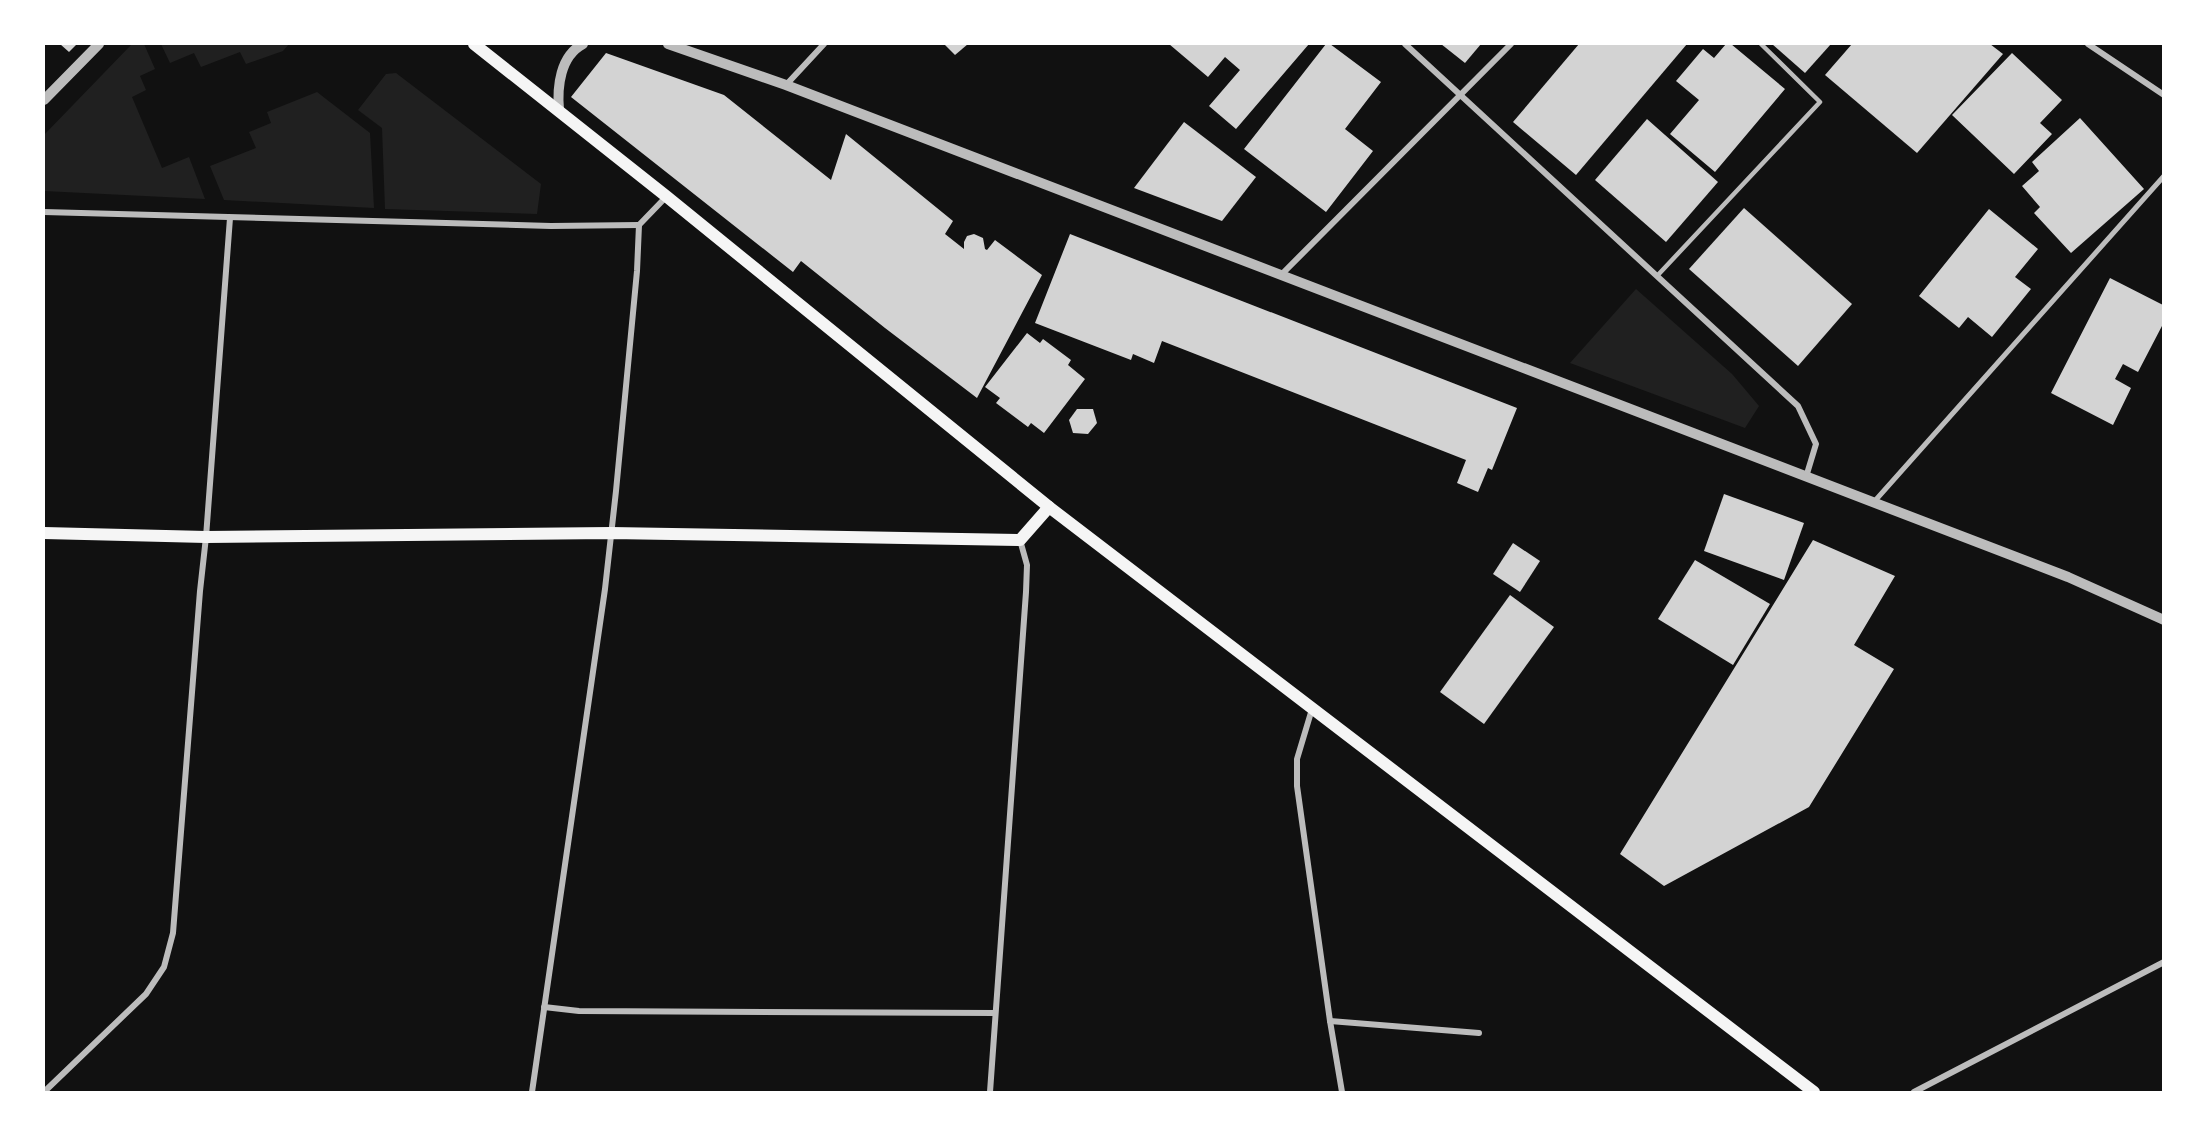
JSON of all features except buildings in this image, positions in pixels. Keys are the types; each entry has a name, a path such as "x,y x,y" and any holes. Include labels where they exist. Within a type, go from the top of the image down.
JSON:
{"main road":[{"path":"474,44 666,196 1049,507 1814,1092"},
{"path":"44,533 206,537 611,533 1020,540 1049,507"}],"street":[{"path":"44,100 99,44"},
{"path":"559,110 557,92 562,68 576,47 583,44"},
{"path":"668,44 786,85 2068,577 2163,620"},
{"path":"786,85 824,44"},
{"path":"1405,44 1798,406 1816,444 1806,477"},
{"path":"1281,275 1511,44"},
{"path":"2088,44 2163,95"},
{"path":"1873,503 2163,176"},
{"path":"532,1092 611,533 637,271 639,225 666,196"},
{"path":"44,213 551,226 639,225"},
{"path":"44,1092 146,994 164,967 173,933 230,218"},
{"path":"990,1092 1026,592 1027,565 1020,540"},
{"path":"1312,708 1297,759 1297,786 1342,1092"},
{"path":"1914,1092 2163,962"},
{"path":"544,1007 579,1011 995,1014"},
{"path":"1330,1021 1479,1033"}],"lane":[{"path":"1657,276 1820,102 1761,44"}],"shaded area":[{"path":"132,44 144,44 155,69 140,76 146,90 132,97 162,168 189,157 205,199 44,191 44,135"},
{"path":"161,44 289,44 283,51 246,64 240,52 201,67 194,53 170,63"},
{"path":"396,73 541,184 537,214 385,209 382,128 358,110 386,74"},
{"path":"317,92 370,133 374,208 224,200 210,166 256,148 249,132 271,123 267,112"},
{"path":"1636,289 1732,374 1759,406 1745,428 1570,363"}]}
